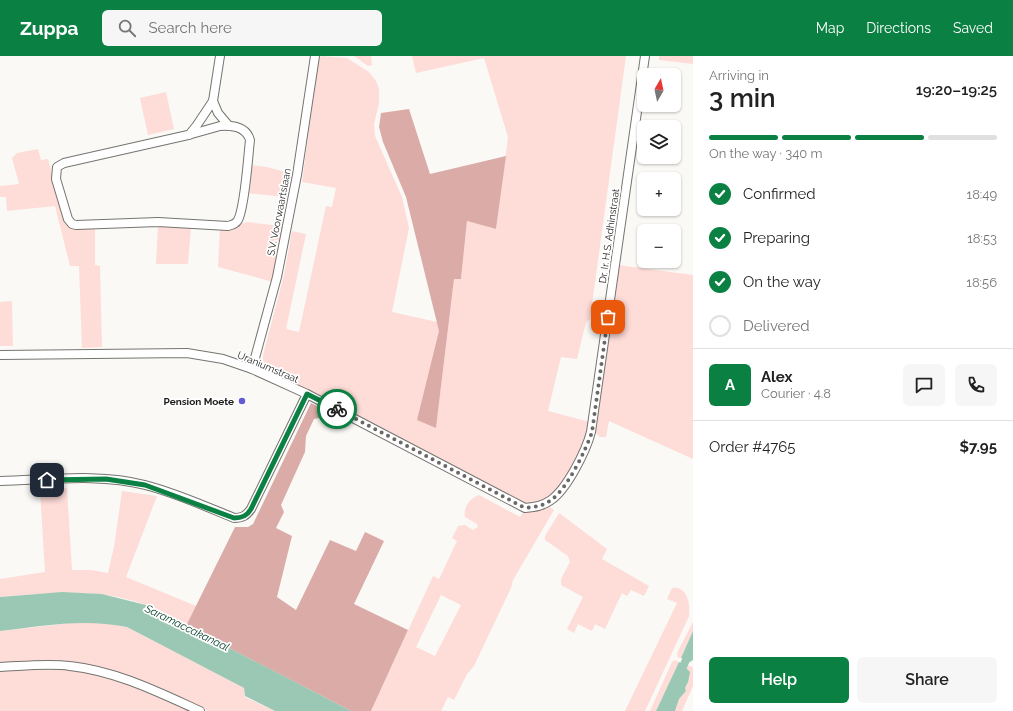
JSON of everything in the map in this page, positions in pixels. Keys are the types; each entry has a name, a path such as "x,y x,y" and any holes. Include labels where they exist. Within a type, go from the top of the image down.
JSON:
{"street":[{"path":"188,136 213,101 220,56"},
{"name":"S.V. Voorwaartslaan","path":"252,370 277,277 297,175 315,56"},
{"name":"Dr. Ir. H.S. Adhinstraat","path":"525,508 538,506 553,499 576,468 588,446 592,432 645,56"},
{"path":"213,101 218,113 229,126 245,132 250,140 242,207 239,219 234,224 228,226 158,222 72,224 68,219 56,179 57,167 68,162 229,126"},
{"name":"Uraniumstraat","path":"0,355 186,353 223,359 307,394 525,508"},
{"path":"0,481 94,478 119,480 158,489 234,518 242,517 248,514 251,509 307,394"},
{"path":"0,667 68,665 90,668 115,675 200,711"}],"shaded area":[{"path":"321,56 347,58 369,72 376,81 379,89 379,103 374,124 375,136 402,197 409,228 392,312 437,322 439,331 436,428 454,279 461,279 467,221 496,229 508,137 484,58 416,73 412,56 626,56 590,319 586,322 577,359 561,357 548,411 590,422 585,443 574,466 552,495 542,502 532,504 520,502 263,369 263,355 284,275 292,231 306,234 286,329 299,332 326,206 332,207 336,188 302,182 318,63"},
{"path":"354,56 371,56 372,65 368,66"},
{"path":"659,56 693,56 693,64 659,60"},
{"path":"166,92 174,129 148,135 140,98"},
{"path":"409,109 430,174 506,156 496,229 467,221 461,279 454,279 436,428 417,420 439,331 406,197 383,142 379,127 381,113"},
{"path":"38,149 41,160 48,159 66,223 73,229 95,228 95,265 100,266 102,347 82,348 79,266 70,266 55,206 7,211 6,197 0,197 0,186 19,184 12,158 17,153"},
{"path":"250,165 267,167 289,173 285,197 246,193"},
{"path":"246,222 282,226 273,282 218,267 220,228 234,227"},
{"path":"158,226 191,227 188,264 156,264"},
{"path":"618,265 693,275 693,459 609,421 606,437 600,437 594,431"},
{"path":"12,301 13,346 0,346 0,302"},
{"path":"311,403 323,409 319,418 314,419 306,436 305,452 281,505 284,512 276,528 292,536 277,597 296,610 330,540 356,551 365,532 384,541 354,604 408,630 371,711 351,711 186,626 235,527 248,527 253,524"},
{"path":"67,488 72,570 91,570 108,573 114,547 122,491 157,496 126,577 196,606 186,626 146,605 128,599 110,596 55,593 0,597 0,579 45,572 40,490"},
{"path":"479,495 520,517 525,510 544,509 548,506 554,510 513,580 511,588 474,666 467,674 454,700 448,697 441,711 371,711 433,576 439,579 457,541 452,538 458,526 465,525 473,530 478,527 477,524 465,517 466,506","holes":["441,595 461,605 435,656 416,647"]},
{"path":"559,513 607,549 602,559 649,586 644,596 631,590 627,596 622,593 605,629 595,624 592,631 578,624 574,633 567,629 583,597 561,585 561,579 570,562 568,556 545,540 545,536"},
{"path":"672,588 681,590 687,597 689,616 645,711 625,711 677,603 667,599"},
{"path":"80,622 105,623 127,627 244,688 245,697 275,711 207,711 116,673 0,664 0,631"},
{"path":"693,622 693,631 681,658 678,658 677,653"},
{"path":"675,660 679,662 656,711 650,711 672,662"},
{"path":"686,665 693,667 693,686 682,711 675,711 679,699 686,691 685,688 688,682"},
{"path":"72,669 103,675 118,680 191,711 0,711 0,671"}],"water":[{"name":"Saramaccakanaal","path":"62,592 102,594 146,605 351,711 275,711 245,696 244,688 127,627 111,624 79,623 47,625 0,631 0,597"},
{"path":"693,631 693,660 690,662 681,658"},
{"path":"679,662 686,665 686,668 690,672 685,688 686,691 679,699 675,711 656,711"}],"waterway":[{"path":"680,673 693,645"}],"way so far":[{"path":"337,409 525,508 538,506 553,499 576,468 588,446 592,432 608,317"}],"place":[{"name":"Pension Moete","path":"242,401"}],"route":[{"path":"47,480 94,478 119,480 145,485 200,504 234,518 240,518 248,514 251,509 307,394 337,409"}]}
